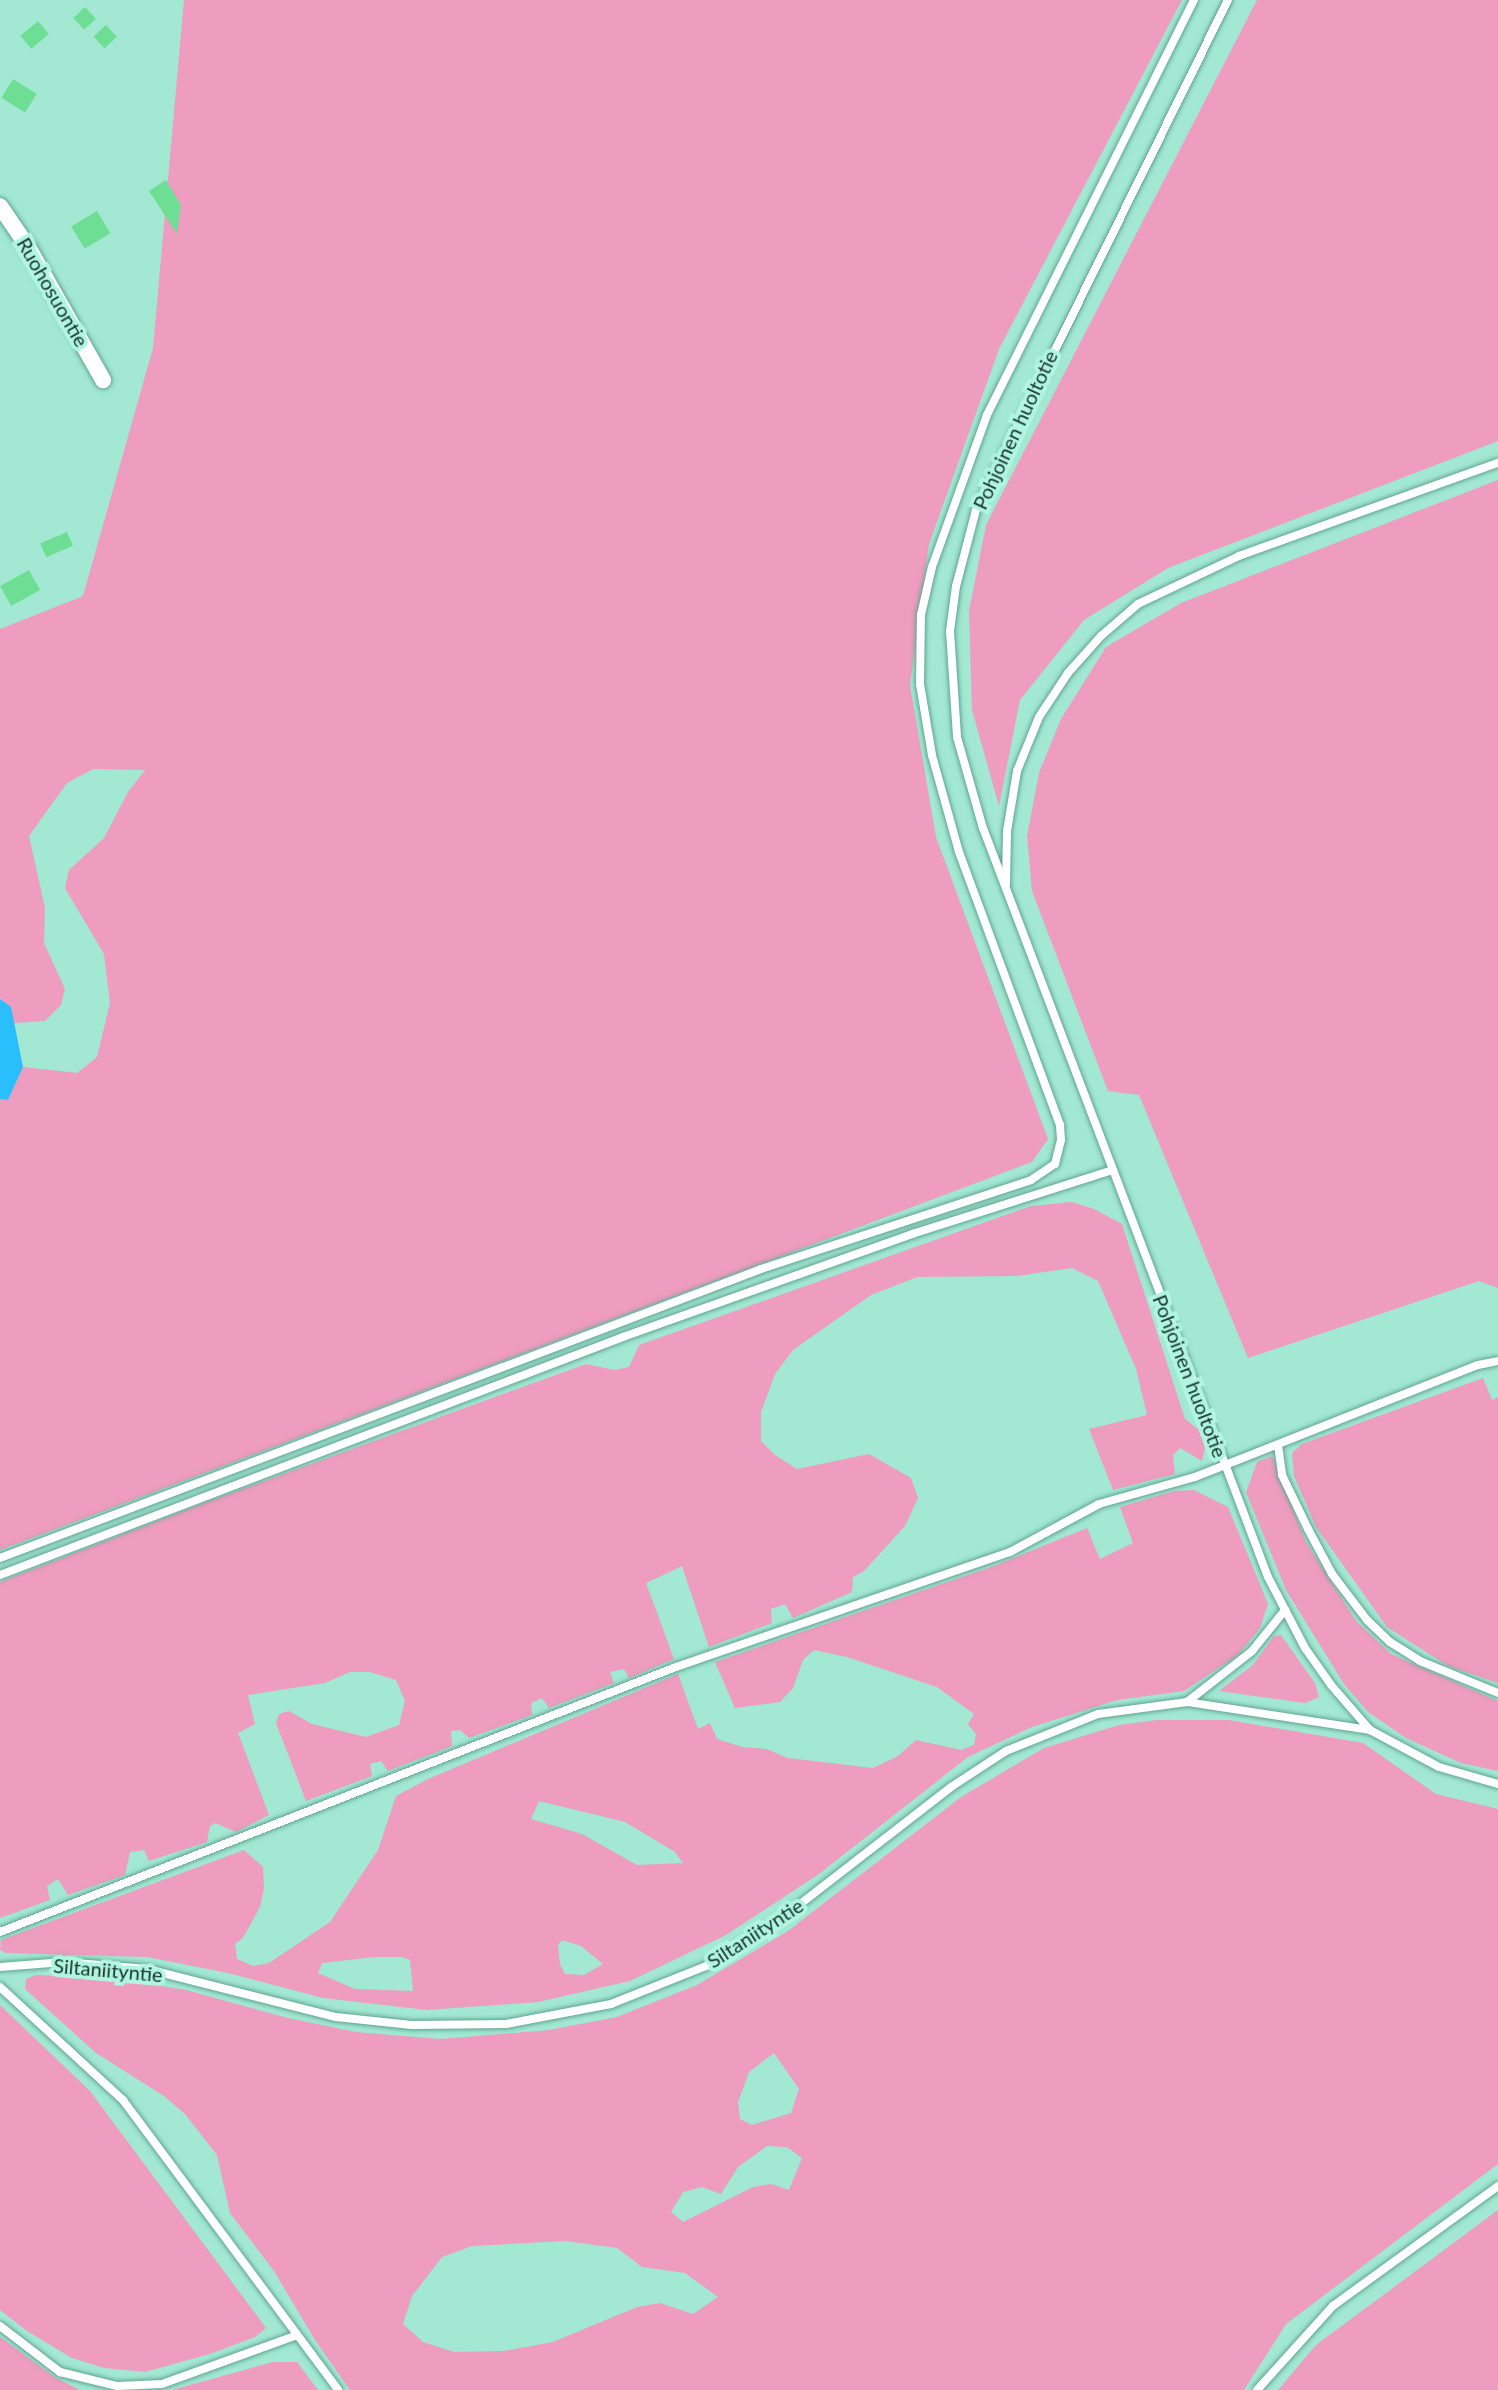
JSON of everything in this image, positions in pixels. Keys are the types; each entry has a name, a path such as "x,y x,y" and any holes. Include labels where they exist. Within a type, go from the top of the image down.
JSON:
{"street":[{"name":"Ruohosuontie","path":"0,206 49,281 103,380"}],"lane":[{"path":"0,1558 747,1274 1031,1180 1055,1164 1061,1140 1060,1125 959,852 932,755 920,684 921,615 932,567 987,415 1194,0"},
{"name":"Pohjoinen huoltotie","path":"1228,0 993,469 965,545 950,631 952,703 964,769 1006,889 1268,1577 1331,1685 1370,1730 1439,1767 1498,1784"},
{"name":"Pohjoinen huoltotie","path":"1006,889 1007,831 1017,771 1039,717 1068,673 1101,636 1138,604 1183,580 1239,556 1498,463"},
{"path":"0,1575 623,1337 912,1234 1112,1170"},
{"path":"0,1932 676,1667 1010,1552 1099,1504 1195,1477 1478,1365 1498,1361"},
{"path":"1278,1445 1282,1475 1308,1529 1332,1574 1367,1620 1390,1642 1420,1661 1498,1693"},
{"path":"1187,1702 1252,1651 1285,1610"},
{"name":"Siltaniityntie","path":"0,1967 64,1962 147,1969 336,2017 412,2025 506,2024 611,2004 706,1966 756,1935 951,1787 1006,1751 1098,1714 1187,1702 1370,1730"},
{"path":"0,1987 123,2100 338,2390"},
{"path":"1257,2390 1333,2306 1498,2186"},
{"path":"0,2326 60,2372 117,2386 162,2384 297,2335"}],"shaded area":[{"path":"184,0 1182,0 999,349 929,544 910,685 936,837 1048,1139 1032,1162 0,1550 0,1099 8,1100 23,1067 77,1073 97,1057 110,1003 104,954 65,888 69,870 104,838 128,792 145,770 93,769 67,783 29,836 45,908 44,943 65,989 61,1005 45,1021 14,1023 11,1007 0,999 0,629 83,596 153,348"},
{"path":"1257,0 1498,0 1498,441 1168,568 1084,620 1020,700 999,806 972,710 969,611 986,525"},
{"path":"1498,480 1498,1288 1479,1281 1248,1358 1139,1095 1108,1091 1032,891 1027,836 1039,773 1061,719 1106,647 1181,603"},
{"path":"1072,1202 1094,1209 1122,1224 1185,1419 1199,1430 1205,1448 1202,1461 1180,1448 1173,1455 1175,1474 1113,1490 1089,1429 1147,1415 1136,1369 1098,1281 1072,1268 1017,1276 917,1277 871,1295 793,1350 775,1374 761,1412 761,1441 775,1455 797,1469 869,1454 911,1478 918,1498 905,1526 864,1571 853,1577 852,1592 793,1618 785,1604 771,1609 772,1623 709,1647 682,1566 646,1583 674,1659 629,1678 624,1669 610,1672 614,1683 549,1708 542,1698 531,1703 532,1715 469,1738 460,1730 451,1731 452,1746 388,1771 381,1761 370,1764 372,1776 306,1801 276,1723 279,1714 289,1711 312,1724 366,1737 399,1725 405,1701 396,1680 370,1672 350,1672 325,1683 248,1695 255,1724 238,1733 269,1815 236,1832 215,1823 210,1826 207,1842 149,1861 144,1850 130,1852 125,1875 68,1895 58,1879 47,1886 50,1900 0,1918 0,1582 209,1501 586,1364 614,1370 629,1367 639,1345 1031,1206"},
{"path":"1483,1378 1492,1400 1498,1397 1498,1683 1448,1666 1387,1627 1316,1527 1294,1476 1292,1453 1302,1444"},
{"path":"1272,1456 1306,1542 1356,1621 1391,1654 1498,1701 1498,1771 1461,1763 1406,1738 1368,1712 1344,1684 1286,1590 1246,1492 1257,1462"},
{"path":"1194,1490 1228,1507 1268,1604 1260,1628 1238,1655 1184,1691 1117,1700 1032,1727 968,1757 819,1874 726,1935 630,1981 538,2002 427,2010 323,1998 228,1973 147,1957 6,1953 0,1950 1,1940 244,1850 263,1867 264,1889 260,1907 243,1938 235,1944 237,1959 253,1966 269,1963 330,1922 378,1850 396,1796 428,1779 678,1674 698,1729 710,1723 717,1739 742,1747 766,1749 788,1758 873,1768 898,1756 916,1740 961,1750 974,1745 976,1734 968,1724 974,1714 937,1687 847,1657 814,1650 803,1660 793,1688 780,1702 735,1708 715,1662 994,1566 1087,1528 1100,1559 1133,1543 1120,1507 1174,1491","holes":["539,1801 625,1822 675,1852 683,1863 637,1865 582,1834 531,1819","562,1940 581,1946 603,1964 584,1975 565,1974 560,1964 558,1945","402,1957 410,1960 413,1991 355,1989 318,1973 322,1963"]},
{"path":"1281,1635 1315,1683 1319,1697 1305,1703 1219,1691 1253,1665 1274,1636"},
{"path":"1157,1720 1229,1720 1363,1743 1436,1794 1498,1809 1498,2164 1286,2324 1244,2390 350,2390 315,2340 274,2271 230,2213 217,2155 185,2114 164,2096 96,2053 25,1989 26,1979 36,1975 118,1979 186,1990 288,2018 356,2032 441,2039 549,2030 617,2017 697,1985 788,1931 961,1797 1044,1748 1119,1725","holes":["774,2053 799,2089 791,2113 752,2125 740,2119 738,2102 749,2072","767,2146 787,2147 802,2158 789,2190 771,2184 753,2187 683,2222 671,2212 683,2192 702,2187 721,2194 738,2167","566,2241 617,2248 642,2267 685,2273 718,2297 693,2314 660,2303 637,2307 553,2342 504,2351 454,2352 423,2342 403,2324 412,2296 442,2257 472,2246"]},
{"path":"0,2005 90,2091 266,2328 255,2337 213,2353 145,2372 104,2368 72,2358 27,2331 0,2310"},
{"path":"1498,2210 1498,2390 1278,2390 1316,2345"},
{"path":"0,2337 56,2378 80,2390 0,2390"},
{"path":"273,2362 297,2362 318,2390 172,2390"}],"water":[{"path":"0,999 11,1007 23,1067 8,1100 0,1099"}],"building":[{"path":"85,7 96,19 84,30 73,18"},
{"path":"38,21 49,34 31,49 20,36"},
{"path":"106,25 117,37 104,48 94,37"},
{"path":"13,79 37,94 25,112 1,98"},
{"path":"166,180 181,205 177,234 149,191"},
{"path":"97,211 110,233 85,249 71,226"},
{"path":"67,532 73,546 46,557 40,543"},
{"path":"29,570 40,590 11,606 0,586"}]}
